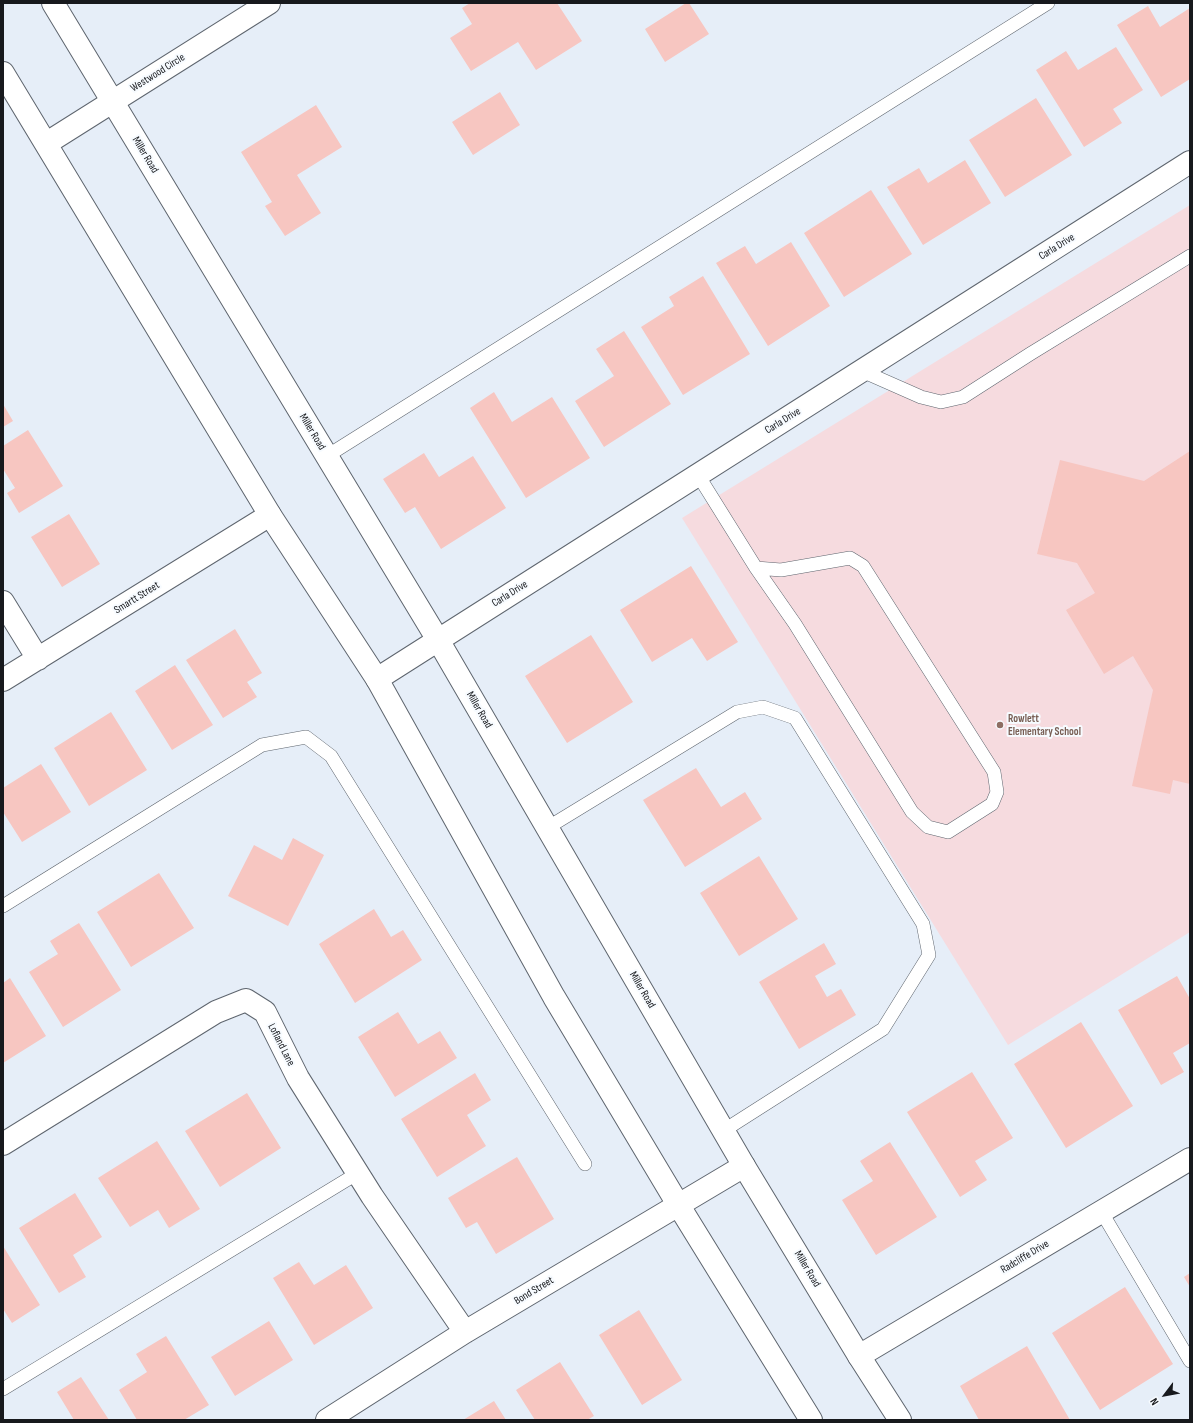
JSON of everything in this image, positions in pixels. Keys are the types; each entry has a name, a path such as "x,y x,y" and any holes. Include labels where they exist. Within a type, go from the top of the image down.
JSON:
{"main road":[{"name":"Miller Road","path":"52,3 438,640 723,1131 859,1356 900,1420"},
{"name":"Westwood Circle","path":"47,143 269,3"},
{"path":"3,73 47,143 270,515 377,679 554,997 679,1206 811,1420"},
{"name":"Carla Drive","path":"377,679 1190,162"},
{"name":"Smartt Street","path":"3,680 270,515"},
{"path":"3,602 38,659"},
{"name":"Lofland Lane","path":"3,1144 216,1012 246,1000 265,1012 298,1078 358,1173 465,1332"},
{"name":"Radcliffe Drive","path":"859,1356 1190,1158"},
{"name":"Bond Street","path":"327,1420 465,1332 744,1166"}],"lane":[{"path":"327,456 1048,3"},
{"path":"862,370 921,398 941,402 963,397 1190,256"},
{"path":"698,475 756,568 795,624 912,812 928,827 948,832 992,804 997,792 994,772 863,566 850,558 781,570 756,568"},
{"path":"547,828 737,712 763,707 794,718 923,924 929,955 883,1029 723,1131"},
{"path":"3,906 262,745 306,737 331,756 586,1164"},
{"path":"3,1390 358,1173"},
{"path":"1102,1211 1190,1361"}],"shaded area":[{"name":"Rowlett Elementary School","path":"1190,205 1190,932 1008,1045 682,518"}],"building":[{"path":"470,3 557,3 582,41 536,70 518,42 471,71 450,38 472,24 462,8"},
{"path":"686,3 689,3 709,34 665,62 645,29"},
{"path":"1148,6 1160,27 1190,8 1190,79 1161,97 1117,25"},
{"path":"1116,47 1143,90 1113,109 1122,123 1084,147 1036,70 1066,51 1078,70"},
{"path":"500,92 520,125 473,155 452,122"},
{"path":"1036,98 1072,155 1005,197 969,140"},
{"path":"316,105 342,147 297,175 321,213 285,236 265,206 272,202 241,152"},
{"path":"965,160 991,203 923,245 887,187 919,168 928,183"},
{"path":"871,190 912,254 844,297 804,233"},
{"path":"791,242 830,306 768,346 716,263 745,246 756,264"},
{"path":"703,276 750,354 683,395 641,327 674,306 669,297"},
{"path":"624,331 671,404 604,447 575,401 614,376 596,349"},
{"path":"494,392 512,422 552,397 590,458 526,498 470,408"},
{"path":"3,404 13,421 3,427"},
{"path":"28,430 63,486 19,513 7,493 15,488 3,469 3,446"},
{"path":"1190,451 1190,784 1173,780 1170,794 1132,786 1153,690 1133,656 1104,674 1066,610 1095,593 1077,563 1037,554 1060,460 1144,481"},
{"path":"424,453 439,477 473,456 506,508 441,549 415,507 405,513 383,479"},
{"path":"69,514 100,564 62,587 31,537"},
{"path":"691,566 738,642 707,661 692,638 652,662 620,610"},
{"path":"235,629 262,673 247,682 257,697 223,718 186,660"},
{"path":"591,635 633,702 567,743 525,676"},
{"path":"175,665 213,725 172,750 135,691"},
{"path":"111,712 147,770 89,806 54,748"},
{"path":"41,764 71,812 22,842 3,812 3,788"},
{"path":"696,768 721,807 745,792 762,819 685,867 643,800"},
{"path":"293,838 324,855 288,926 228,896 254,845 282,860"},
{"path":"759,856 798,919 739,956 700,893"},
{"path":"159,873 194,928 131,967 97,912"},
{"path":"374,909 391,937 403,930 422,960 355,1003 319,944"},
{"path":"79,923 121,990 63,1027 29,972 58,954 50,941"},
{"path":"824,943 836,964 815,976 827,997 841,989 856,1015 799,1049 759,982"},
{"path":"1177,976 1190,999 1190,1043 1173,1053 1184,1072 1161,1085 1118,1010"},
{"path":"10,978 46,1036 3,1063 3,983"},
{"path":"398,1012 418,1044 440,1031 457,1058 395,1097 358,1037"},
{"path":"1081,1022 1133,1106 1066,1148 1014,1064"},
{"path":"972,1072 1013,1138 975,1161 987,1180 960,1197 907,1112"},
{"path":"475,1073 491,1100 467,1115 486,1146 437,1177 401,1119"},
{"path":"247,1093 281,1148 220,1187 185,1131"},
{"path":"157,1141 200,1209 169,1228 158,1210 130,1227 98,1178"},
{"path":"890,1142 937,1217 876,1255 842,1200 873,1181 860,1161"},
{"path":"517,1157 554,1219 496,1254 477,1222 466,1228 448,1198"},
{"path":"75,1193 102,1237 73,1255 86,1277 59,1293 19,1228"},
{"path":"3,1246 40,1305 12,1323 3,1309"},
{"path":"299,1262 314,1285 346,1265 373,1308 314,1345 273,1278"},
{"path":"1190,1273 1190,1287 1184,1277"},
{"path":"1125,1287 1173,1364 1100,1410 1052,1333"},
{"path":"639,1310 682,1380 642,1405 599,1335"},
{"path":"269,1321 293,1360 235,1396 211,1357"},
{"path":"166,1336 209,1405 184,1420 137,1420 119,1390 147,1372 136,1354"},
{"path":"1027,1346 1070,1420 979,1420 960,1386"},
{"path":"560,1362 594,1416 587,1420 535,1420 516,1390"},
{"path":"81,1377 109,1420 74,1420 57,1392"},
{"path":"494,1401 506,1420 463,1420"}],"place":[{"name":"Rowlett Elementary School","path":"1000,725"}]}
